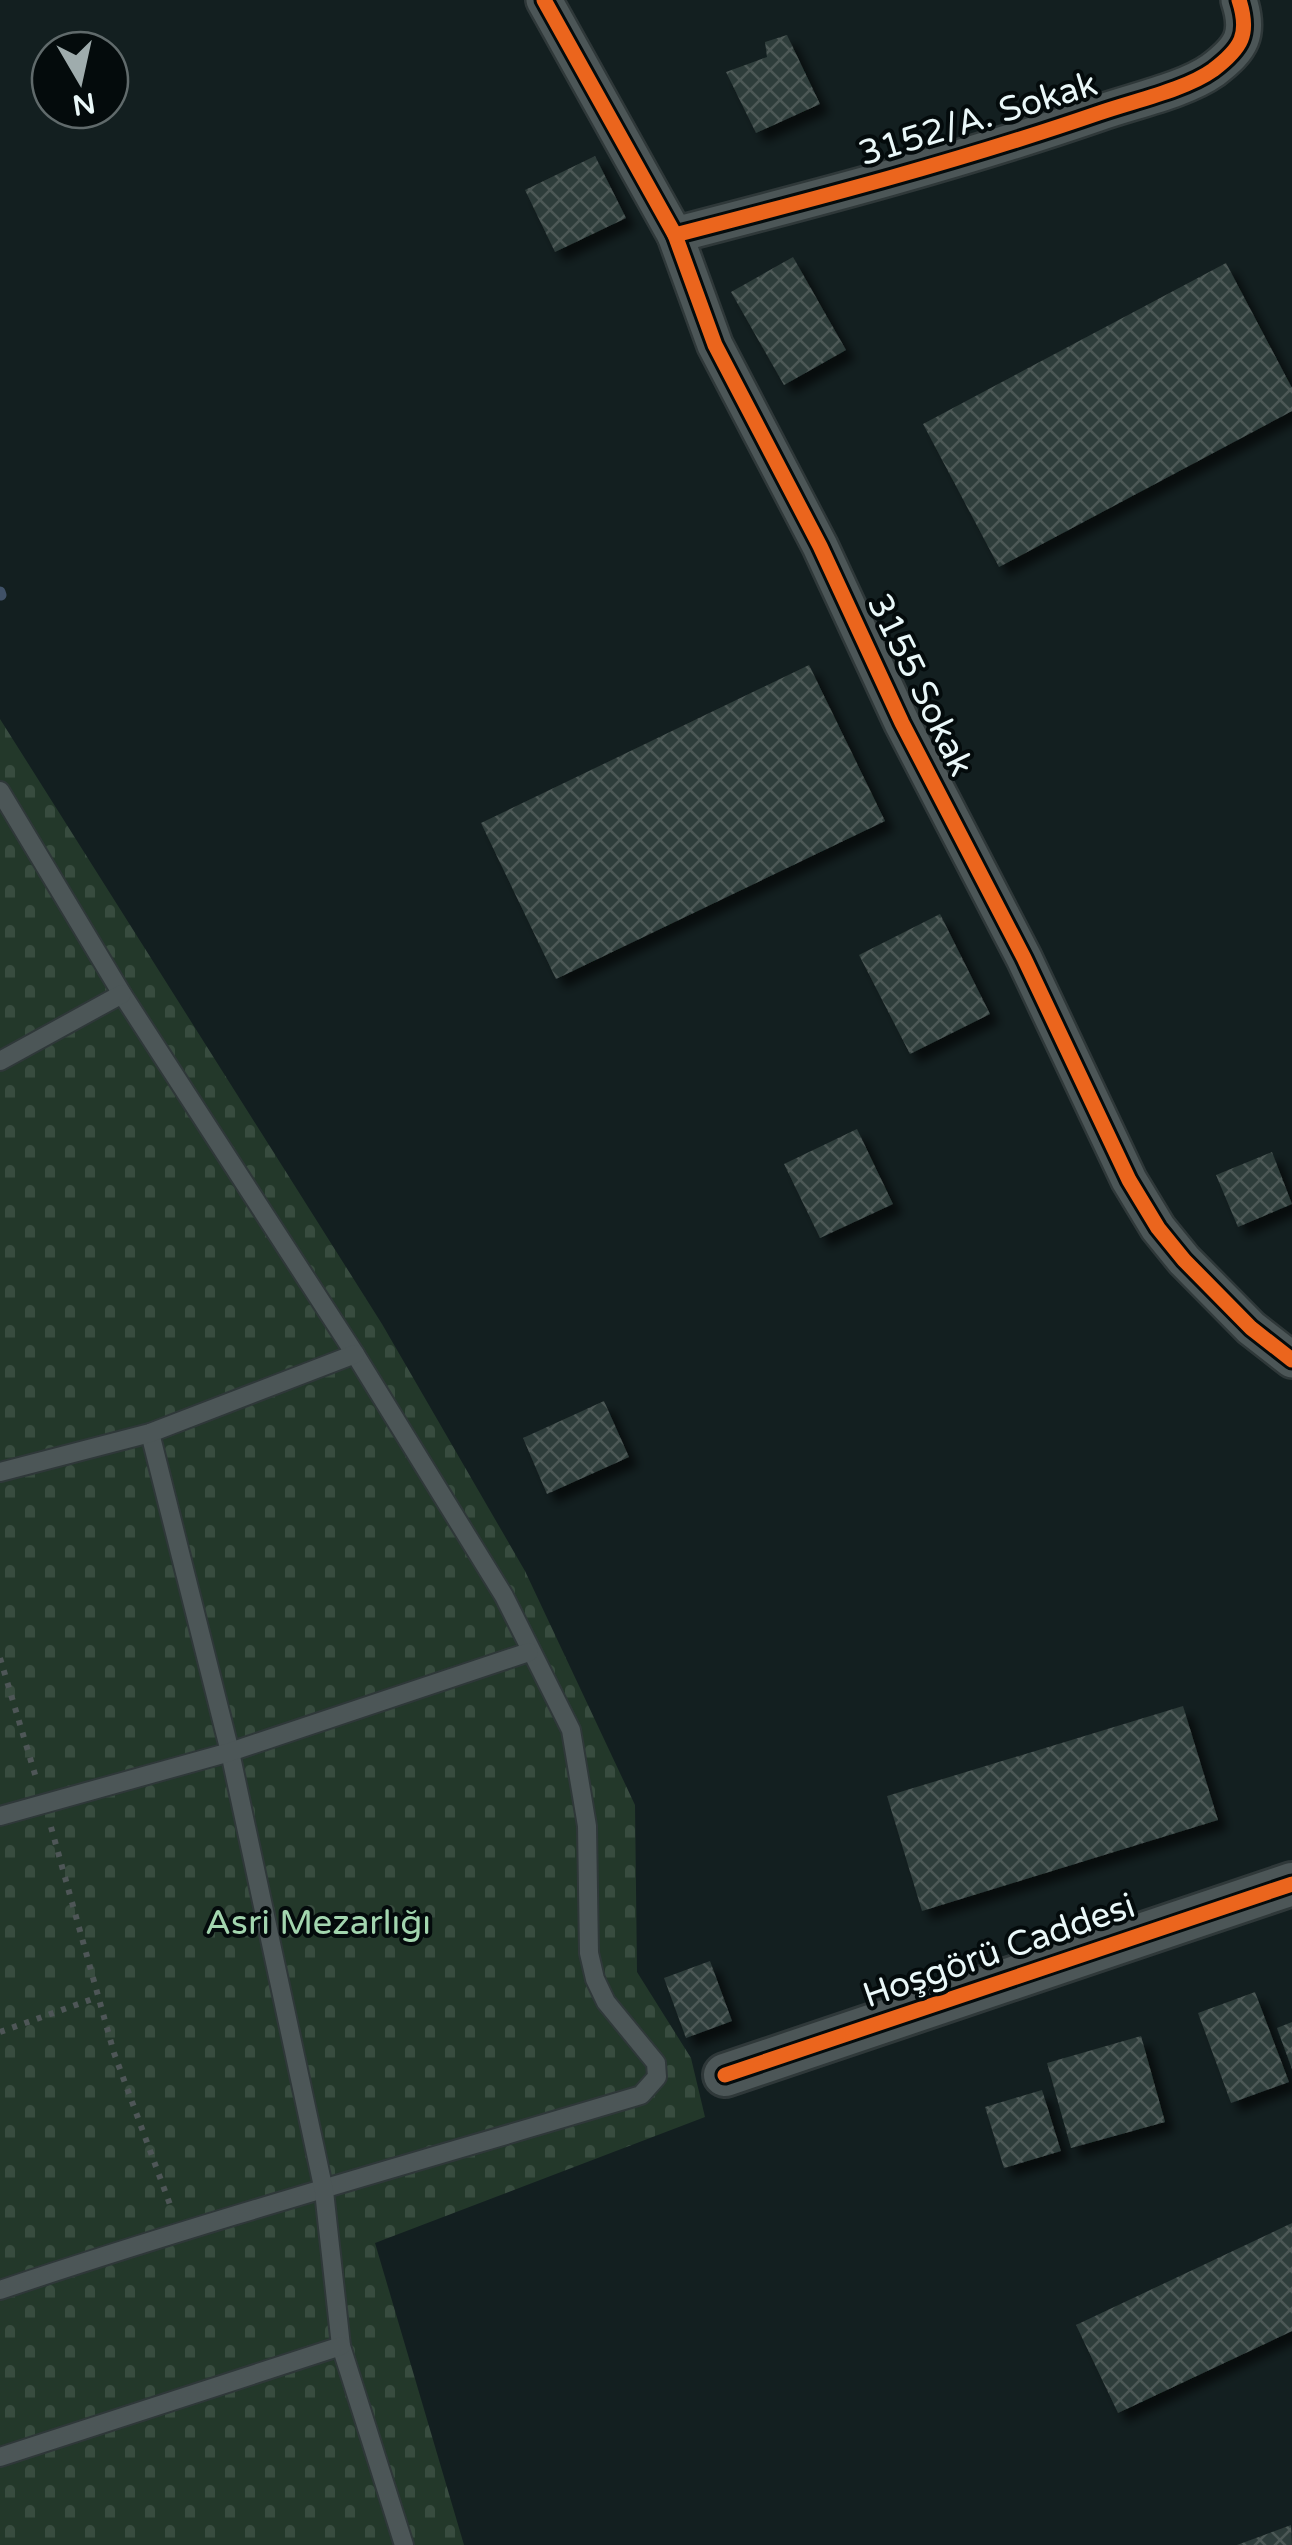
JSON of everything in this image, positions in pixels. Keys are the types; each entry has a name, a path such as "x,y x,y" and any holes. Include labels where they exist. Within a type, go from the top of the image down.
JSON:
{"street":[{"name":"3155 Sokak","path":"544,0 676,235 716,345 820,546 902,723 1024,958 1130,1180 1158,1228 1184,1260 1251,1328 1292,1360"},
{"name":"3152/A. Sokak","path":"676,235 912,172 1171,88 1211,71 1238,46 1247,24 1240,0"},
{"name":"Hoşgörü Caddesi","path":"725,2076 1292,1884"}],"lane":[{"path":"0,791 122,994 355,1354 504,1596 529,1652 572,1730 587,1826 589,1954 595,1979 606,2002 656,2063 657,2077 641,2095 179,2230 0,2290"},
{"path":"0,1061 122,994"},
{"path":"0,1472 150,1433 355,1354"},
{"path":"150,1433 230,1752 324,2190 341,2346 404,2545"},
{"path":"0,1816 230,1752 529,1652"},
{"path":"0,2457 341,2346"}],"path":[{"path":"0,1658 114,2052 179,2230"},
{"path":"0,2032 98,1998"}],"green space":[{"name":"Asri Mezarlığı","path":"0,719 382,1324 525,1571 635,1805 637,1972 691,2058 705,2117 375,2243 464,2545 0,2545"}],"building":[{"path":"787,35 820,104 756,133 726,72 767,57 765,42"},
{"path":"595,156 626,218 555,252 525,190"},
{"path":"793,257 846,350 784,385 731,292"},
{"path":"1226,263 1292,388 1292,411 999,567 923,424"},
{"path":"809,665 885,821 556,979 481,823"},
{"path":"940,914 990,1014 910,1054 859,955"},
{"path":"857,1129 893,1204 820,1238 784,1164"},
{"path":"1272,1152 1292,1204 1238,1227 1216,1175"},
{"path":"604,1401 629,1457 547,1494 523,1438"},
{"path":"1183,1706 1218,1820 922,1911 887,1796"},
{"path":"710,1961 732,2021 686,2038 664,1978"},
{"path":"1255,1992 1289,2082 1231,2103 1198,2013"},
{"path":"1292,2022 1292,2069 1277,2028"},
{"path":"1141,2036 1165,2122 1071,2148 1047,2063"},
{"path":"1042,2090 1061,2151 1004,2168 985,2107"},
{"path":"1292,2223 1292,2331 1118,2413 1076,2325"},
{"path":"1291,2525 1292,2545 1237,2545"}],"cycle path":[{"path":"544,0 675,235 715,345 820,546 902,723 1024,958 1129,1180 1158,1228 1184,1260 1251,1328 1292,1360"},
{"path":"675,235 941,163 1188,83 1213,70 1237,47 1244,22 1239,0"},
{"path":"725,2075 1292,1884"}]}
